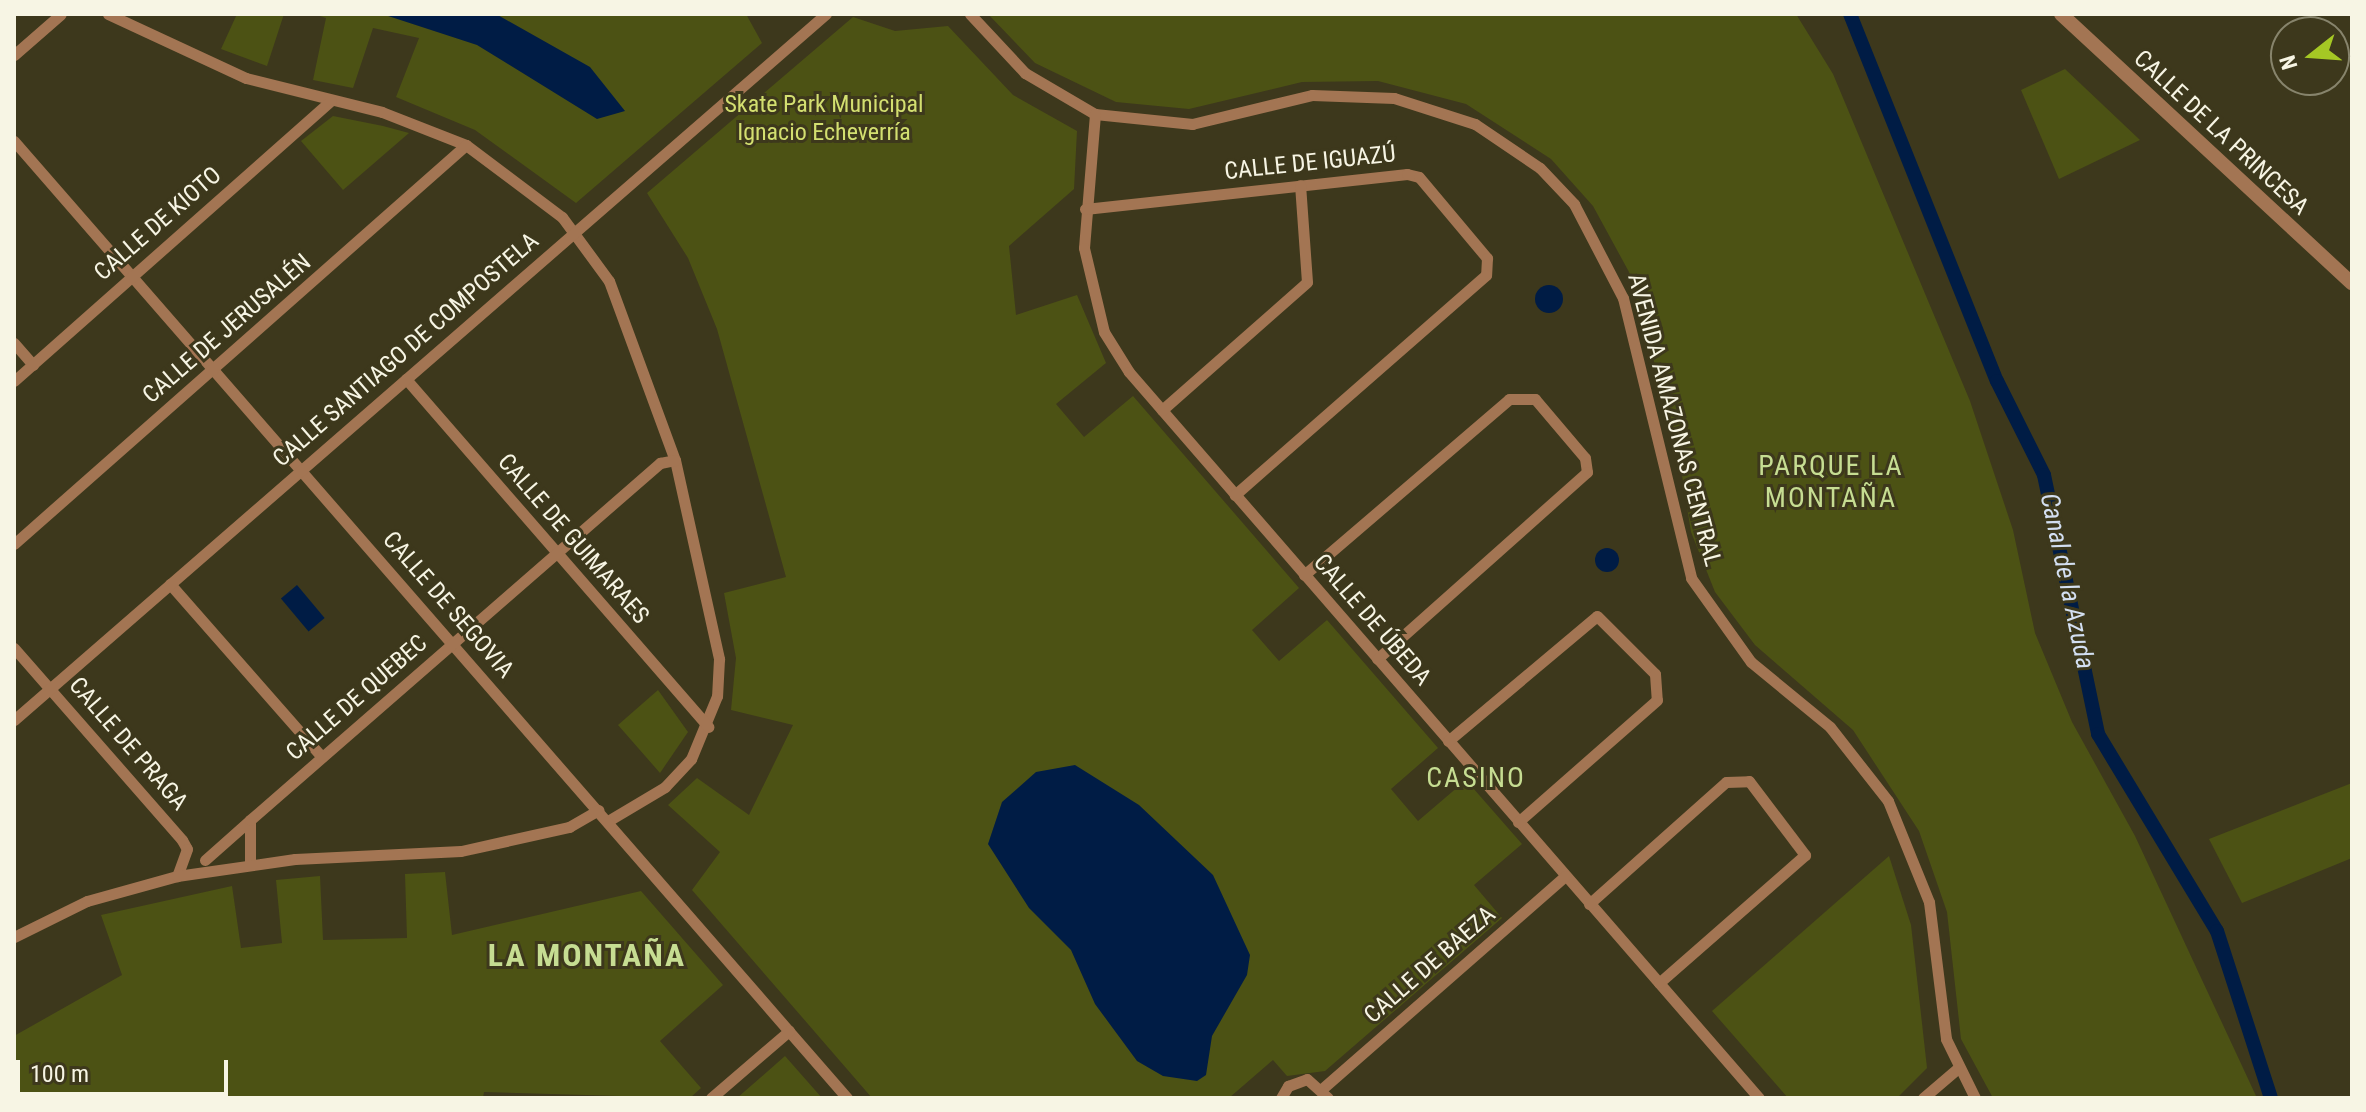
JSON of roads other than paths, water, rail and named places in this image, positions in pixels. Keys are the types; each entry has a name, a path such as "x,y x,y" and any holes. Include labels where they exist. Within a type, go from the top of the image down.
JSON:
{"street":[{"path":"14,55 61,14"},
{"path":"108,14 228,71 331,101 382,112 466,145 518,179 576,232 628,323 675,460 719,659 708,727 665,787 608,821"},
{"name":"CALLE SANTIAGO DE COMPOSTELA","path":"14,720 826,14"},
{"name":"AVENIDA AMAZONAS CENTRAL","path":"970,14 1025,73 1095,114 1192,124 1312,95 1394,98 1475,124 1540,168 1574,204 1623,298 1691,578 1751,662 1861,760 1910,843 1929,902 1946,1039 1957,1069 1975,1098"},
{"name":"CALLE DE LA PRINCESA","path":"2061,14 2352,283"},
{"name":"CALLE DE KIOTO","path":"14,381 331,101"},
{"name":"CALLE DE ÚBEDA","path":"1095,114 1085,209 1090,292 1104,332 1162,410 1759,1098"},
{"name":"CALLE DE SEGOVIA","path":"14,141 847,1098"},
{"name":"CALLE DE JERUSALÉN","path":"14,544 466,145"},
{"name":"CALLE DE IGUAZÚ","path":"1085,209 1300,185 1419,177 1489,267 1235,495"},
{"path":"1162,410 1307,282 1300,185"},
{"path":"14,343 33,365"},
{"name":"CALLE DE GUIMARAES","path":"406,379 708,727"},
{"path":"1304,575 1509,399 1535,399 1585,458 1587,472 1377,659"},
{"name":"CALLE DE QUEBEC","path":"205,860 660,463 675,460"},
{"path":"170,584 322,757"},
{"path":"1448,741 1585,620 1608,619 1662,687 1657,700 1518,822"},
{"name":"CALLE DE PRAGA","path":"14,648 187,849 215,869"},
{"path":"1589,904 1726,782 1749,781 1805,855 1659,983"},
{"path":"14,937 87,901 177,876 250,864 461,851 569,827 598,810"},
{"path":"250,820 250,864"},
{"path":"177,876 187,849"},
{"name":"CALLE DE BAEZA","path":"1281,1098 1296,1080 1325,1093 1565,876"},
{"path":"711,1098 789,1031"},
{"path":"1923,1098 1957,1069"}],"water":[{"path":"382,14 496,14 590,67 625,111 597,119 477,45"},
{"path":"1549,285 1559,289 1563,299 1559,309 1549,313 1539,309 1535,299 1539,289"},
{"path":"1607,548 1615,552 1619,560 1615,568 1607,572 1599,568 1595,560 1599,552"},
{"path":"297,585 325,618 309,631 281,598"},
{"path":"1075,765 1139,805 1213,875 1250,955 1247,975 1212,1036 1206,1075 1197,1081 1163,1076 1137,1061 1095,1004 1071,950 1029,908 988,844 1002,802 1036,772"}],"waterway":[{"name":"Canal de la Azuda","path":"1850,14 1997,381 2044,475 2098,734 2217,931 2271,1098"}],"district":[{"name":"PARQUE LA MONTAÑA","path":"1831,482"},
{"name":"CASINO","path":"1476,778"},
{"name":"LA MONTAÑA","path":"587,955"}],"park label":[{"name":"Skate Park Municipal Ignacio Echeverría","path":"824,119"}]}
